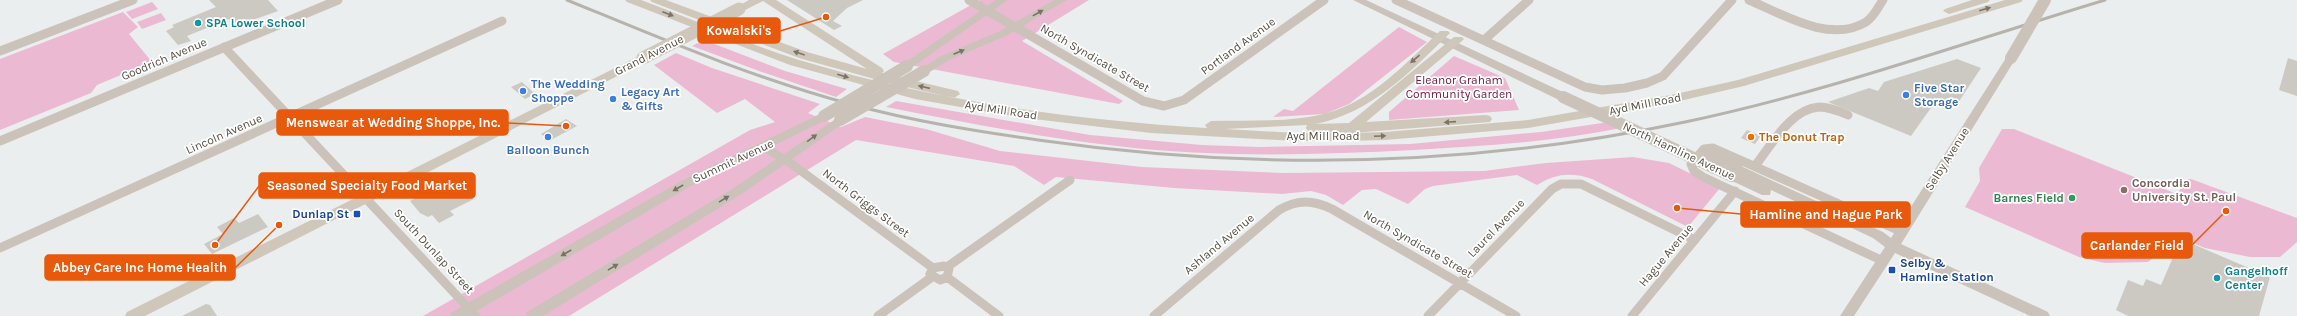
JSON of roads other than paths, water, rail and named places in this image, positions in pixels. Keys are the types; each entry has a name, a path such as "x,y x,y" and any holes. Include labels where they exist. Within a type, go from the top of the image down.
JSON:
{"main road":[{"name":"Ayd Mill Road","path":"631,0 794,62 915,95 1016,113 1152,130 1296,137 1346,131 1536,116 1676,92 1757,70 1984,0"},
{"name":"Ayd Mill Road","path":"656,0 803,55 889,79 954,94 1035,108 1118,118 1208,125 1346,131 1385,136 1528,124 1671,99 1740,83 2017,0"},
{"path":"760,0 889,79"},
{"name":"Grand Avenue","path":"132,316 739,9 760,0"},
{"path":"1346,131 1347,119 1442,36"},
{"path":"1346,131 1455,42"},
{"path":"1208,125 1302,122 1319,119 1345,111 1375,94"}],"street":[{"path":"0,51 133,0"},
{"name":"Goodrich Avenue","path":"0,141 338,0"},
{"name":"North Syndicate Street","path":"969,0 1152,106 1164,107"},
{"name":"Summit Avenue","path":"457,316 473,312 687,183 764,147 824,116 926,55 986,10 1003,0"},
{"name":"Summit Avenue","path":"532,316 736,192 840,120 945,58 1015,26 1062,0"},
{"name":"Portland Avenue","path":"1164,107 1174,106 1184,100 1324,0"},
{"name":"North Hamline Avenue","path":"1358,0 1442,36 1735,173 1874,242 1893,246 2043,316"},
{"name":"North Hamline Avenue","path":"1372,0 1442,36"},
{"path":"1396,0 1590,89 1609,89 1648,84 1656,81 1663,76 1732,0"},
{"path":"1484,40 1529,0"},
{"path":"1749,0 1822,28 1842,29 1866,21 1883,0"},
{"name":"Selby Avenue","path":"1847,316 1902,232 2011,58 2045,0"},
{"name":"Lincoln Avenue","path":"0,248 502,21"},
{"name":"South Dunlap Street","path":"224,47 473,312"},
{"path":"1755,166 1792,120 1799,114 1817,106 1826,106 1848,115"},
{"name":"North Griggs Street","path":"764,147 784,158 932,273"},
{"path":"1883,261 1694,171 1691,164 1704,149 1713,148 1902,232"},
{"path":"947,272 1070,180"},
{"name":"Laurel Avenue","path":"1428,316 1552,189 1561,184 1570,182 1590,188 1695,240"},
{"name":"Hague Avenue","path":"1632,316 1736,191"},
{"name":"North Syndicate Street","path":"1304,200 1318,203 1332,209 1516,316"},
{"name":"Ashland Avenue","path":"1154,316 1280,210 1292,202 1304,200"},
{"path":"878,316 939,266 999,316"}],"railway":[{"path":"567,0 742,70 814,94 897,116 991,133 1119,150 1200,157 1281,160 1362,160 1443,156 1524,148 1605,137 1685,122 1791,96 1896,66 2105,0"}],"place":[{"name":"Kowalski's","path":"826,17"},
{"name":"SPA Lower School","path":"198,23"},
{"name":"The Wedding Shoppe","path":"523,91"},
{"name":"Five Star Storage","path":"1906,95"},
{"name":"Legacy Art & Gifts","path":"613,99"},
{"name":"Menswear at Wedding Shoppe, Inc.","path":"566,126"},
{"name":"Balloon Bunch","path":"548,137"},
{"name":"The Donut Trap","path":"1751,137"},
{"name":"Concordia University St. Paul","path":"2124,190"},
{"name":"Barnes Field","path":"2072,198"},
{"name":"Hamline and Hague Park","path":"1677,208"},
{"name":"Carlander Field","path":"2226,211"},
{"name":"Dunlap St","path":"357,214"},
{"name":"Abbey Care Inc Home Health","path":"279,225"},
{"name":"Seasoned Specialty Food Market","path":"215,245"},
{"name":"Selby & Hamline Station","path":"1892,270"},
{"name":"Gangelhoff Center","path":"2217,278"}],"park label":[{"name":"Eleanor Graham Community Garden","path":"1459,87"}]}
